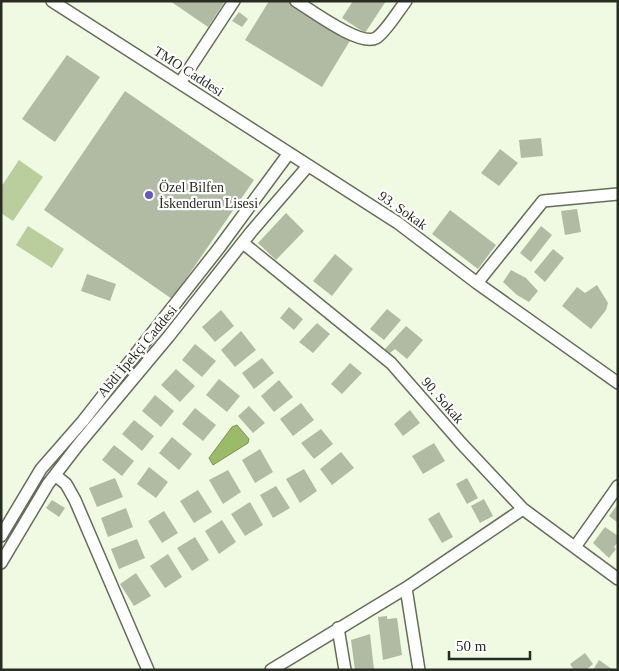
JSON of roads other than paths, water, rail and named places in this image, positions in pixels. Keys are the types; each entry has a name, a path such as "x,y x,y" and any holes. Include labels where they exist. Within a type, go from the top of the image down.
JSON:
{"street":[{"name":"TMO Caddesi","path":"52,1 308,166"},
{"path":"180,83 234,1"},
{"path":"296,1 345,31 366,40 377,38 406,1"},
{"name":"Abdi İpekçi Caddesi","path":"1,536 41,469 83,421 207,263 289,153"},
{"name":"Abdi İpekçi Caddesi","path":"1,563 55,475 78,445 170,336 243,243 308,166"},
{"name":"93. Sokak","path":"308,166 398,223 477,284 618,383"},
{"path":"477,284 543,201 618,194"},
{"name":"90. Sokak","path":"243,243 392,363 461,443 523,508 618,579"},
{"path":"55,475 66,484 75,500 148,670"},
{"path":"575,547 618,486"},
{"path":"271,670 406,588 523,508"},
{"path":"406,588 419,670"},
{"path":"338,628 345,670"}],"place":[{"name":"Özel Bilfen İskenderun Lisesi","path":"149,195"}]}
